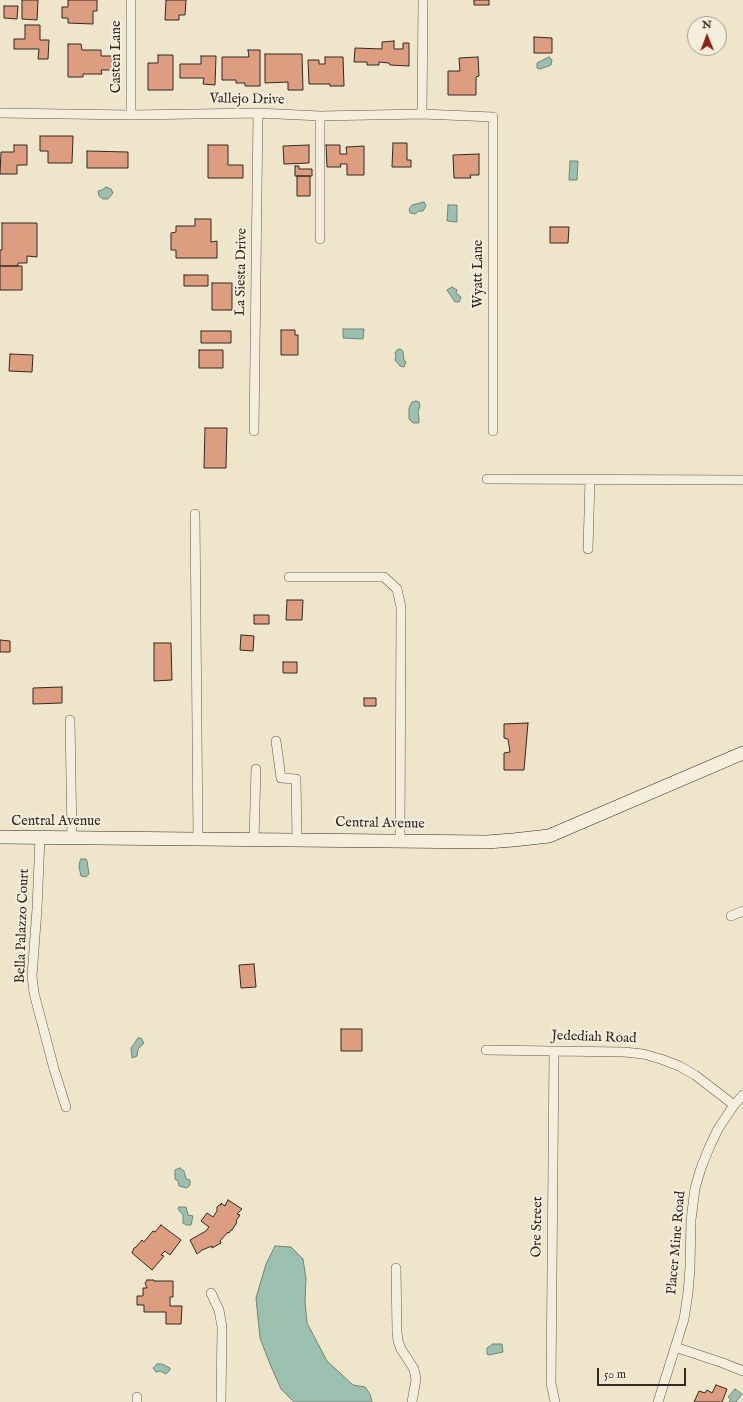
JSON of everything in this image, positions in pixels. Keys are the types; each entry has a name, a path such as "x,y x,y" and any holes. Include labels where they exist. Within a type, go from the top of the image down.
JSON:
{"street":[{"name":"Casten Lane","path":"131,115 132,0"},
{"path":"422,114 423,0"},
{"name":"Vallejo Drive","path":"0,113 131,115 258,113 320,116 422,114 493,117"},
{"name":"La Siesta Drive","path":"254,431 258,113"},
{"path":"320,116 320,240"},
{"name":"Wyatt Lane","path":"493,117 493,431"},
{"path":"486,479 743,480"},
{"path":"588,549 590,479"},
{"path":"195,514 198,838"},
{"path":"290,577 384,577 397,589 401,607 400,841"},
{"path":"70,720 72,838"},
{"path":"276,741 282,778 296,779 297,839"},
{"name":"Central Avenue","path":"0,837 487,842 549,836 743,753"},
{"path":"254,839 256,769"},
{"name":"Bella Palazzo Court","path":"40,838 32,976 34,993 56,1077 66,1107"},
{"path":"731,916 743,911"},
{"name":"Jedediah Road","path":"486,1050 624,1052 643,1054 679,1066 695,1075 734,1106"},
{"name":"Ore Street","path":"554,1051 551,1383 555,1402"},
{"name":"Placer Mine Road","path":"658,1402 684,1319 688,1294 691,1220 695,1188 701,1168 718,1129 743,1095"},
{"path":"396,1268 397,1337 401,1349 414,1369 416,1379 412,1402"},
{"path":"210,1293 219,1310 222,1327 221,1402"},
{"path":"675,1347 724,1363 743,1371"}],"shaded area":[{"path":"549,57 552,60 551,65 540,69 537,68 537,63"},
{"path":"570,161 578,161 577,180 569,180"},
{"path":"106,187 111,189 113,193 108,199 103,199 99,196 98,191"},
{"path":"424,202 426,206 423,211 419,211 415,214 410,213 409,209 412,205"},
{"path":"448,205 457,205 457,222 447,221"},
{"path":"452,287 457,290 456,293 461,297 459,302 455,302 447,290"},
{"path":"343,329 364,329 363,339 343,338"},
{"path":"400,349 403,351 404,360 406,362 404,367 400,366 395,360 395,353"},
{"path":"412,402 419,402 420,406 418,412 419,423 413,423 409,419 409,408"},
{"path":"81,859 86,859 87,861 89,874 86,877 81,876 79,867"},
{"path":"138,1038 141,1038 144,1043 138,1049 137,1056 132,1058 131,1048"},
{"path":"180,1168 184,1171 186,1179 190,1180 190,1185 187,1188 179,1186 178,1181 175,1179 175,1170"},
{"path":"179,1207 186,1207 188,1215 193,1216 191,1225 186,1225 183,1223 183,1215 178,1209"},
{"path":"275,1246 291,1247 303,1259 306,1279 305,1302 307,1323 327,1361 353,1385 365,1387 370,1394 372,1402 294,1402 281,1389 260,1338 256,1298 266,1264"},
{"path":"493,1344 502,1344 503,1352 489,1355 487,1354 487,1348"},
{"path":"157,1364 162,1364 170,1368 170,1370 166,1374 160,1371 156,1372 153,1368"},
{"path":"735,1389 742,1394 736,1402 729,1402 731,1399 728,1397"}],"building":[{"path":"22,0 38,0 37,20 22,19"},
{"path":"68,0 97,0 97,11 93,11 93,24 68,23 68,18 62,18 62,7 68,7"},
{"path":"166,0 186,0 185,15 179,15 179,20 165,20"},
{"path":"474,0 489,0 489,5 474,5"},
{"path":"4,6 18,6 17,19 4,18"},
{"path":"25,25 40,25 40,40 49,40 48,59 38,59 39,49 14,49 14,39 25,39"},
{"path":"534,37 552,38 552,53 534,53"},
{"path":"394,41 394,49 403,49 403,43 409,43 409,66 390,65 389,63 379,62 379,65 367,65 367,62 354,62 355,48 382,49 382,42"},
{"path":"68,44 81,44 82,50 101,50 101,56 112,56 112,70 101,70 102,74 83,74 83,77 68,77"},
{"path":"248,50 260,50 260,86 245,86 245,83 236,83 236,80 222,80 222,57 249,57"},
{"path":"265,54 302,54 303,90 288,90 288,82 265,83"},
{"path":"158,55 173,55 173,90 148,90 148,63 158,63"},
{"path":"201,56 216,56 215,85 203,84 204,78 180,78 180,64 201,64"},
{"path":"325,57 343,57 344,86 309,84 308,60 319,60 319,64 325,64"},
{"path":"478,57 479,76 476,77 476,95 448,95 448,71 460,71 459,58"},
{"path":"40,136 73,136 72,163 48,163 48,151 40,151"},
{"path":"393,143 407,143 407,160 411,160 411,167 392,167"},
{"path":"14,145 27,145 27,165 17,165 17,174 0,174 1,152 14,152"},
{"path":"208,145 228,145 228,165 243,165 243,178 208,178"},
{"path":"309,145 309,163 284,164 283,146"},
{"path":"326,145 340,145 340,154 347,154 346,147 364,146 364,175 347,175 347,164 340,164 341,167 327,167"},
{"path":"87,151 128,152 128,168 87,168"},
{"path":"479,154 479,175 470,175 471,178 454,178 453,155"},
{"path":"295,166 299,166 299,169 312,169 312,176 295,176"},
{"path":"297,176 310,176 310,196 297,196"},
{"path":"195,219 211,219 211,242 217,241 217,258 176,258 176,250 171,250 171,233 176,232 176,226 195,226"},
{"path":"2,223 37,223 37,257 27,256 27,263 18,263 18,266 0,266 0,250 2,250"},
{"path":"550,227 569,227 568,243 550,243"},
{"path":"0,266 22,266 22,290 0,290"},
{"path":"184,275 208,275 208,286 184,286"},
{"path":"212,283 232,283 232,310 212,310"},
{"path":"281,330 295,330 295,335 298,335 298,355 281,355"},
{"path":"201,331 231,331 231,343 201,343"},
{"path":"199,350 223,350 223,368 199,368"},
{"path":"10,354 33,355 32,372 9,371"},
{"path":"205,428 227,428 226,468 204,468"},
{"path":"287,600 303,600 302,620 286,620"},
{"path":"254,615 269,615 269,624 254,624"},
{"path":"241,635 254,636 253,651 240,650"},
{"path":"0,640 10,641 10,652 0,652"},
{"path":"154,643 171,643 172,680 154,681"},
{"path":"283,662 297,662 297,673 283,673"},
{"path":"62,687 62,703 33,704 33,688"},
{"path":"364,698 376,698 376,706 364,706"},
{"path":"528,723 524,770 504,770 504,753 510,752 508,739 504,738 504,724"},
{"path":"254,964 256,987 241,988 239,965"},
{"path":"341,1029 362,1029 362,1051 341,1051"},
{"path":"228,1200 242,1209 237,1214 240,1215 236,1221 237,1222 232,1230 229,1233 228,1232 220,1241 221,1243 212,1248 212,1246 202,1250 197,1254 190,1240 206,1231 209,1227 201,1221 207,1213 213,1217 217,1211 217,1207 221,1205 221,1203 225,1206"},
{"path":"161,1225 181,1240 170,1255 165,1251 161,1255 164,1256 152,1270 132,1253 134,1248 142,1240 144,1242 153,1231 155,1232"},
{"path":"147,1280 173,1281 173,1297 170,1297 170,1306 182,1306 181,1324 166,1324 166,1312 144,1312 144,1305 137,1305 137,1296 143,1296 143,1288 147,1288 145,1283"},
{"path":"716,1385 727,1389 722,1402 694,1402 699,1391 705,1393 707,1390 712,1393"}]}
